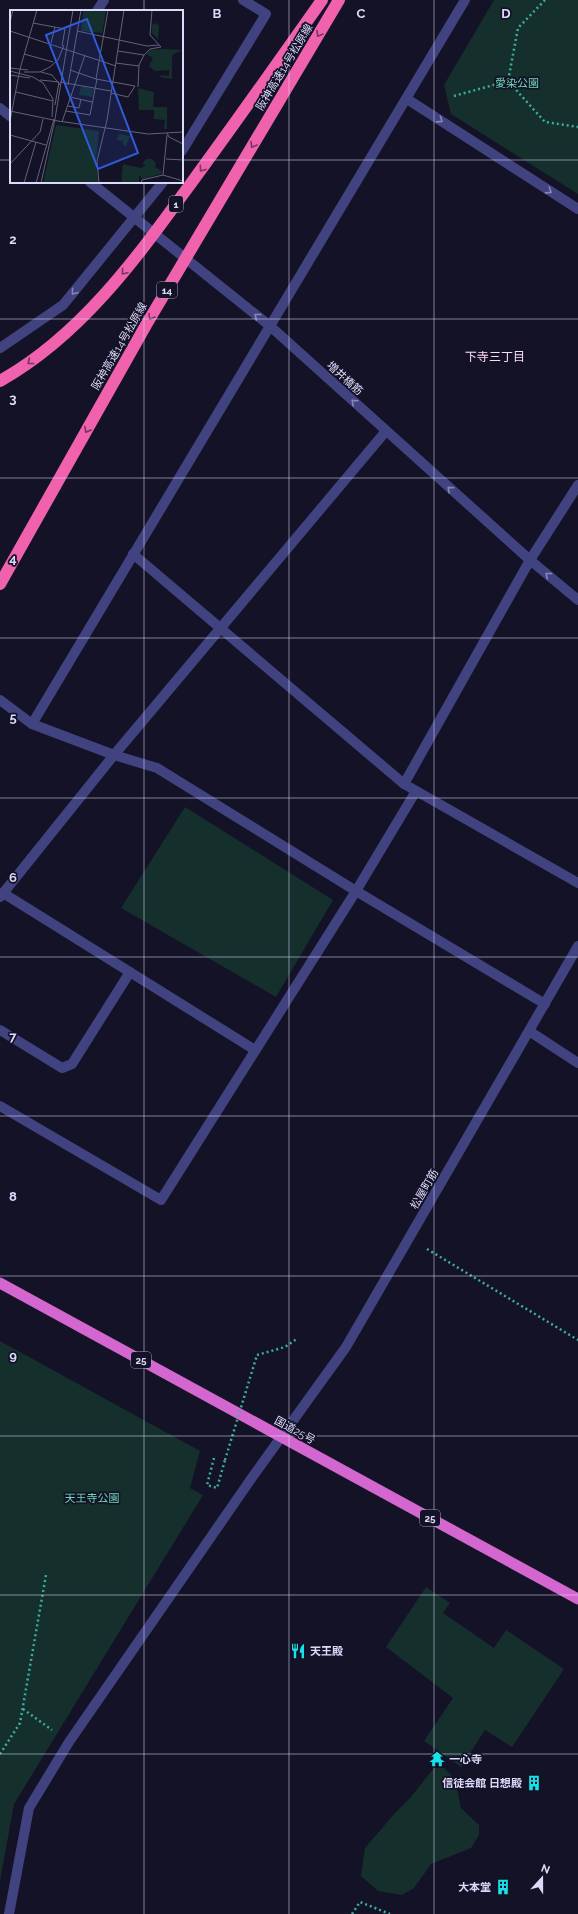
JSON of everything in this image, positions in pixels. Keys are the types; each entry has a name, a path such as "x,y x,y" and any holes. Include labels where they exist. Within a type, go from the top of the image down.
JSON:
{"highway":[{"name":"1","path":"0,380 20,369 61,338 125,271 199,174 322,0"},
{"name":"阪神高速14号松原線","path":"0,584 146,325 339,0"},
{"name":"国道25号","path":"0,1284 578,1599"}],"street":[{"path":"98,10 104,0"},
{"path":"183,149 266,14 244,0"},
{"path":"32,724 465,0"},
{"path":"407,99 578,209"},
{"path":"0,108 10,116"},
{"name":"増井橋筋","path":"91,183 270,326 530,560 578,600"},
{"path":"0,348 63,305 135,219 162,183"},
{"path":"255,1050 130,972 2,895 114,755 386,431"},
{"path":"404,784 530,560 578,485"},
{"path":"134,554 404,784 578,883"},
{"path":"0,700 32,724 114,755 157,768 356,891 545,1004"},
{"path":"0,1106 161,1200 356,891 416,791"},
{"name":"松屋町筋","path":"9,1914 29,1808 69,1742 281,1437 346,1347 578,946"},
{"path":"0,1030 62,1068 72,1064 130,972"},
{"path":"529,1031 578,1063"}],"path":[{"path":"508,81 518,28 545,0"},
{"path":"454,96 508,81"},
{"path":"508,81 545,122 578,127"},
{"path":"409,1239 578,1340"},
{"path":"214,1458 207,1484 217,1488 257,1355 285,1347 298,1338"},
{"path":"0,1754 20,1723 46,1575"},
{"path":"23,1709 69,1742"},
{"path":"352,1914 360,1902 390,1914"}],"green space":[{"name":"愛染公園","path":"494,0 578,0 578,194 451,114 444,85"},
{"path":"185,807 333,900 276,997 121,908"},
{"name":"天王寺公園","path":"0,1341 200,1451 190,1488 203,1495 14,1804 0,1881"},
{"path":"426,1587 450,1603 443,1613 494,1648 506,1630 564,1669 512,1747 485,1730 461,1767 424,1741 453,1698 386,1647"},
{"path":"434,1768 444,1768 455,1779 461,1808 479,1825 479,1835 471,1848 431,1864 414,1888 402,1895 378,1891 361,1876 365,1848 410,1798"}],"place":[{"name":"天王殿","path":"298,1651"},
{"name":"一心寺","path":"437,1759"},
{"name":"信徒会館 日想殿","path":"534,1783"},
{"name":"大本堂","path":"503,1887"}],"district":[{"name":"下寺三丁目","path":"495,357"}]}
